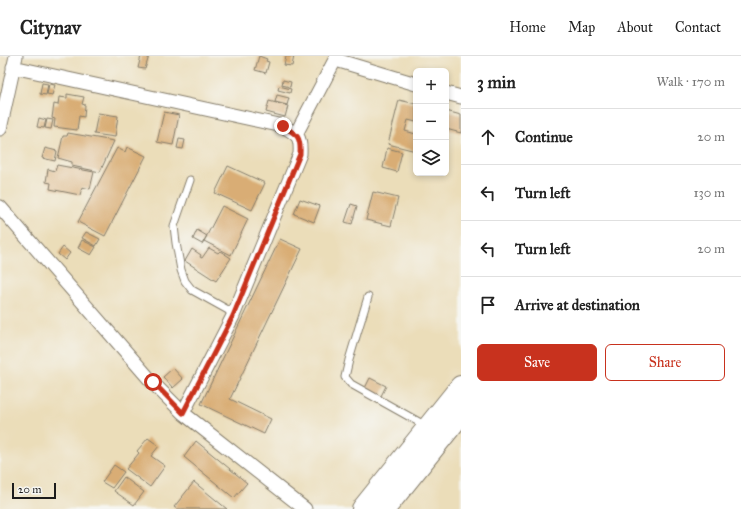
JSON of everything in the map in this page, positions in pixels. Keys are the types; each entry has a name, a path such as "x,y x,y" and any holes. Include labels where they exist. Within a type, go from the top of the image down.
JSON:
{"highway":[{"path":"363,509 461,387"},
{"path":"384,509 461,413"}],"street":[{"path":"296,134 334,57 413,83"},
{"path":"0,129 15,61 283,126 296,134 301,143 300,154 233,316 183,413"},
{"path":"449,94 461,96"},
{"path":"0,206 153,382 183,413 305,509"}],"lane":[{"path":"190,180 174,226 181,270 185,281 192,290 228,310 233,316"},
{"path":"368,297 345,377 351,384 428,428"}],"building":[{"path":"141,56 149,56 145,69 138,68"},
{"path":"259,56 267,59 266,61 269,62 266,73 255,70"},
{"path":"286,56 294,56 292,66 284,65"},
{"path":"283,80 291,82 290,87 282,85"},
{"path":"42,83 48,84 46,95 40,94"},
{"path":"49,84 55,85 52,95 47,94"},
{"path":"279,86 291,89 290,93 278,90"},
{"path":"67,94 84,97 82,104 85,105 84,117 79,116 77,130 54,127 55,119 52,118 54,104 58,105 59,97 67,98"},
{"path":"277,95 289,98 287,105 275,102"},
{"path":"399,100 413,103 413,121 408,120 405,131 413,133 413,150 388,144"},
{"path":"269,101 288,106 285,117 266,112"},
{"path":"164,112 179,115 173,145 157,142"},
{"path":"449,112 461,115 461,133 449,130"},
{"path":"98,113 118,116 115,137 94,134"},
{"path":"39,118 46,120 44,128 37,127"},
{"path":"47,119 53,120 51,129 45,128"},
{"path":"68,133 114,141 100,172 72,166 72,162 58,158 63,136 67,136"},
{"path":"179,139 185,140 183,149 177,148"},
{"path":"127,147 146,156 105,236 78,222 117,148 125,152"},
{"path":"45,148 57,151 55,161 42,158"},
{"path":"387,148 402,152 397,172 383,168"},
{"path":"57,165 94,172 90,189 82,187 80,195 50,189 51,183 46,182 48,169 55,171"},
{"path":"228,166 265,183 252,210 215,193"},
{"path":"373,192 398,198 391,226 366,220"},
{"path":"300,199 320,206 314,222 294,214"},
{"path":"351,204 357,206 352,224 345,222"},
{"path":"222,206 248,219 231,255 204,241"},
{"path":"197,230 207,236 202,244 193,239"},
{"path":"86,232 100,239 96,246 82,238"},
{"path":"280,239 302,249 230,399 271,419 264,434 201,404"},
{"path":"82,240 96,247 91,255 78,248"},
{"path":"63,247 70,253 65,260 58,254"},
{"path":"209,248 218,253 220,251 231,258 216,281 185,261 192,249 201,255 200,257 202,258"},
{"path":"173,368 183,379 173,388 163,377"},
{"path":"370,378 386,386 380,398 364,390"},
{"path":"148,438 159,446 151,456 165,466 150,487 126,469 139,453 137,451"},
{"path":"196,441 247,483 234,498 184,457"},
{"path":"114,465 124,472 112,488 102,482"},
{"path":"124,477 144,492 134,505 114,491"},
{"path":"194,482 227,509 177,509 174,507"}],"route":[{"path":"153,382 183,413 233,316 300,154 301,143 296,134 283,126"}]}
